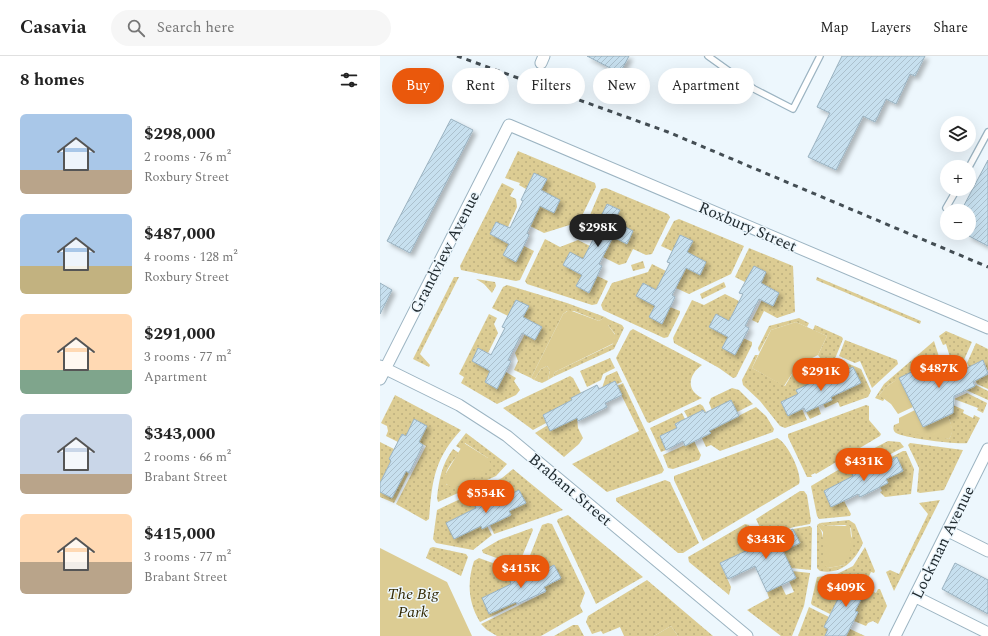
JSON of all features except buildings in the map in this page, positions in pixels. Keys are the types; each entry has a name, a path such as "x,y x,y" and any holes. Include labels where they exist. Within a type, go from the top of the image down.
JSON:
{"street":[{"name":"Roxbury Street","path":"509,125 988,328"},
{"name":"Grandview Avenue","path":"380,379 383,367 509,125"},
{"name":"Brabant Street","path":"383,367 459,405 507,436 746,636"},
{"name":"Lockman Avenue","path":"895,636 948,531 984,465 988,449"},
{"path":"948,531 988,551"},
{"path":"916,597 988,633"}],"lane":[{"path":"708,56 754,89 793,109 820,56"},
{"path":"973,160 988,132"}],"green space":[{"path":"518,151 595,183 596,187 579,222 544,233 530,226 540,206 541,190 547,179 534,173 526,189 519,185 520,183 505,178"},
{"path":"502,183 514,189 510,196 516,199 517,207 508,227 496,222 490,234 509,244 503,255 515,262 524,246 534,251 520,280 516,281 461,270 460,266"},
{"path":"606,188 668,214 670,217 652,254 646,255 633,249 626,263 619,265 603,257 613,237 627,244 633,231 614,221 620,210 608,204 599,220 590,215 601,189"},
{"path":"679,219 744,246 731,274 689,294 676,288 686,268 700,275 706,262 687,252 693,241 681,235 672,251 661,246 674,221"},
{"path":"545,239 560,247 578,240 590,246 583,259 570,253 563,265 582,275 576,286 589,293 597,276 608,281 597,304 592,305 527,284 525,281"},
{"path":"749,248 793,266 795,312 777,318 764,311 758,323 752,320 762,300 773,306 779,293 761,283 766,272 754,266 745,282 735,277"},
{"path":"643,261 645,268 633,271 631,265"},
{"path":"652,264 666,271 656,290 643,284 636,296 655,306 649,317 662,324 670,307 680,311 668,337 664,338 603,310 601,305 612,283 648,272"},
{"path":"454,277 459,277 420,354 430,365 429,367 413,359"},
{"path":"817,277 921,321 920,324 816,280"},
{"path":"476,279 495,282 496,286 492,293 484,284"},
{"path":"724,282 726,287 702,299 700,294"},
{"path":"507,285 567,303 605,317 599,321 574,311 567,311 563,314 531,378 514,370 518,361 515,353 525,334 535,339 542,327 523,317 529,306 516,300 508,316 492,308 503,287"},
{"path":"725,294 739,301 729,321 716,314 709,327 728,337 722,348 734,354 743,338 752,342 752,345 736,377 733,378 719,368 674,343 673,338 692,300 704,305"},
{"path":"569,310 599,321 605,317 608,319 608,325 616,336 614,343 555,372 553,377 548,380 550,370 547,366 541,369 534,380 531,378 563,314"},
{"path":"489,314 497,318 494,324 498,333 488,353 478,348 472,361 490,371 485,382 497,388 506,372 516,378 514,381 520,390 516,395 497,404 461,383 464,377 459,374"},
{"path":"799,318 809,323 807,327 796,322 771,330 759,352 758,348 769,326"},
{"path":"608,319 622,325 624,328 614,349 553,377 555,372 613,344 615,334 608,325"},
{"path":"796,322 827,336 818,355 797,366 784,386 752,368 771,330"},
{"path":"815,325 842,337 843,339 830,371 818,355 827,336 813,330"},
{"path":"633,329 702,365 694,373 691,386 693,391 702,398 649,423 647,422 616,358 630,331"},
{"path":"946,331 972,342 963,362 953,367 946,344 943,345 939,336"},
{"path":"845,340 897,360 898,364 872,388 860,361 855,363 839,356"},
{"path":"934,341 940,360 943,359 949,372 929,377 904,378 888,386 879,395 885,398 883,401 875,398 884,384"},
{"path":"976,343 988,349 988,371 983,360 969,367 967,363"},
{"path":"755,355 758,355 752,368 785,386 797,366 815,358 825,376 798,394 781,402 788,416 802,409 807,420 785,428 780,426 760,401 743,385 742,380"},
{"path":"610,358 615,368 603,374 601,380 587,387 580,371"},
{"path":"838,359 861,369 871,391 868,397 840,407 838,402 825,408 823,404 832,400 831,397 861,383 853,367 830,378"},
{"path":"547,366 550,370 548,380 542,383 534,380 541,369"},
{"path":"617,371 622,382 617,384 615,381 602,388 606,376"},
{"path":"988,374 988,389 977,384 975,380"},
{"path":"570,376 573,378 581,393 571,398 572,400 543,415 546,423 533,430 503,408"},
{"path":"899,378 913,407 898,414 891,404 879,395 886,387"},
{"path":"623,383 664,470 662,473 607,492 572,464 639,431 617,386"},
{"path":"976,385 988,391 988,400 966,390"},
{"path":"732,388 739,390 753,404 737,412 712,410 709,403 711,398"},
{"path":"967,393 987,403 983,413 977,410 978,408 954,399"},
{"path":"395,395 461,430 445,451 440,461 433,482 429,519 426,521 396,504 426,446 419,442 427,426 414,419 406,436 402,434 398,442 386,436 388,431 387,426 381,423"},
{"path":"700,404 706,412 703,411 688,418 684,411"},
{"path":"866,405 869,406 869,420 881,434 880,436 816,474 811,475 812,477 807,477 788,437 788,434"},
{"path":"953,405 964,410 963,413 973,418 974,415 980,418 967,443 920,439 896,433 893,428 894,425 899,423 899,426 949,439 952,431 948,416 953,413"},
{"path":"818,406 821,414 810,419 806,412"},
{"path":"756,407 766,416 774,429 773,432 720,451 711,445 706,447 702,438 711,433 709,431"},
{"path":"915,410 923,427 948,416 952,430 949,439 905,433 899,426 899,418"},
{"path":"682,413 685,419 675,424 677,428 660,436 666,450 661,452 650,428"},
{"path":"577,418 578,428 583,438 579,444 564,457 535,433 548,425"},
{"path":"466,433 507,464 496,476 438,502 437,498 440,478 446,460 453,449 459,453 446,473 445,481 447,485 488,458 465,443 461,449 456,446"},
{"path":"777,438 785,445 793,459 799,473 799,484 703,541 674,480 674,476"},
{"path":"694,441 701,455 699,460 673,469 668,468 663,455"},
{"path":"888,441 900,442 904,447 881,459 874,458 867,462 863,454"},
{"path":"380,442 394,449 389,459 391,461 380,483"},
{"path":"464,443 488,458 492,466 489,470 457,487 452,488 445,483 445,475"},
{"path":"910,443 963,450 944,490 920,493 917,492 919,468 908,445"},
{"path":"903,451 906,451 914,469 911,494 885,497 880,492 882,491 880,487 886,479 903,470 896,457 880,465 878,461 882,462"},
{"path":"855,460 861,469 852,474 853,476 824,491 831,507 844,501 851,514 850,516 819,519 817,516 811,486"},
{"path":"513,469 563,510 494,534 490,525 511,515 509,511 526,503 519,490 503,498 500,493 492,498 488,489 490,484 502,478"},
{"path":"406,471 409,473 394,503 380,497 380,492 392,498"},
{"path":"665,480 670,482 699,543 683,553 678,553 616,501 616,498"},
{"path":"800,491 804,491 807,495 811,521 810,524 784,530 785,533 776,538 774,533 765,538 756,519"},
{"path":"475,492 480,494 484,501 475,506 476,508 446,523 481,526 482,529 487,526 492,535 473,550 436,543 433,539 437,510"},
{"path":"940,500 894,591 886,572 890,570 899,574 928,514 919,503"},
{"path":"568,515 643,577 596,604 557,521 558,519"},
{"path":"849,520 855,524 863,543 860,550 851,561 841,569 828,572 820,571 817,568 817,525 821,529 825,563 828,568 844,565 852,538 851,528 845,525 824,526 820,523"},
{"path":"548,523 552,524 585,593 580,606 583,612 541,636 497,636 481,624 546,592 544,587 561,579 554,565 538,573 535,569 527,573 525,568 542,525"},
{"path":"820,523 824,526 850,526 851,536 854,542 844,565 828,568 823,565 823,532 817,525"},
{"path":"745,524 749,525 758,541 749,546 750,549 720,563 731,587 729,595 689,562 688,557"},
{"path":"810,526 812,528 811,570 791,568 783,551 799,543 793,529"},
{"path":"532,528 533,530 521,559 513,564 483,553 482,550 499,540"},
{"path":"433,547 466,554 468,557 461,576 426,558 430,548"},
{"path":"865,547 875,571 874,573 871,572 867,580 854,574 841,600 835,575 853,566"},
{"name":"The Big Park","path":"380,548 447,582 472,636 380,636"},
{"path":"479,558 515,571 519,577 510,581 511,584 482,598 490,614 516,602 517,604 480,622 473,607 470,592 470,577 474,561"},
{"path":"792,571 810,573 804,606 792,636 781,636 747,610 769,598 767,592 781,585 786,595 794,592 789,581 796,578"},
{"path":"832,575 838,600 830,614 812,605 811,603 817,577"},
{"path":"647,580 713,636 678,636 671,626 654,636 624,636 620,627 603,634 601,631 592,634 586,622 588,616"},
{"path":"866,589 876,593 878,589 880,589 887,606 878,624 873,621 868,623 866,626 854,621 858,612 855,611"},
{"path":"809,607 829,617 824,627 828,629 825,636 798,636"},
{"path":"573,625 578,625 584,636 554,636"},
{"path":"671,626 678,636 654,636"},
{"path":"850,629 865,636 846,636"}],"railway":[{"path":"457,56 668,132 988,267"}]}
